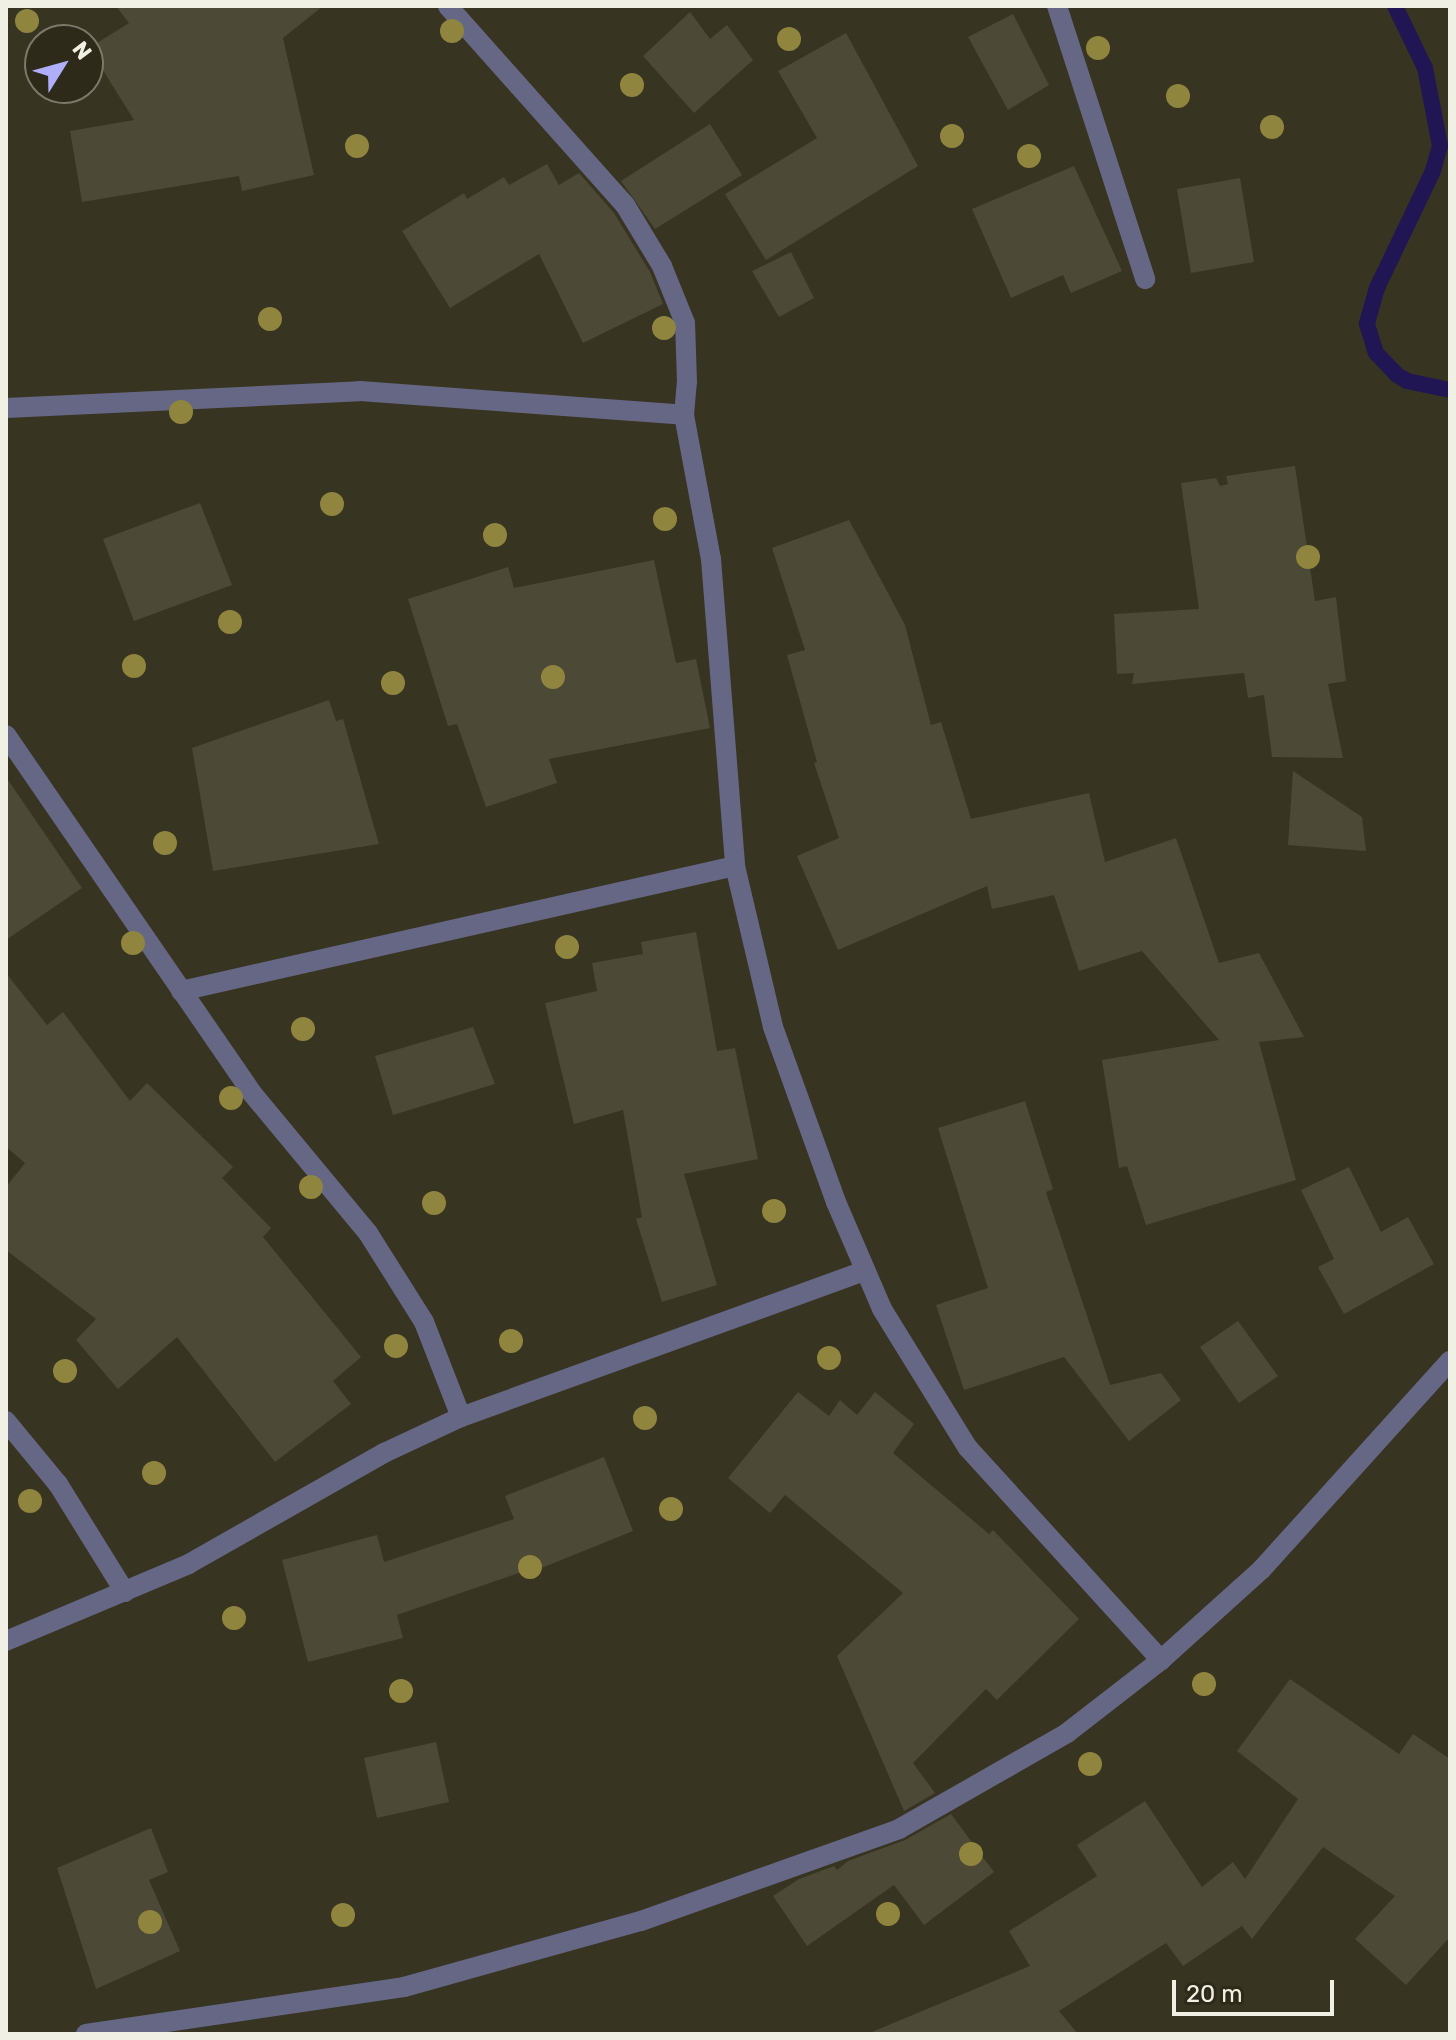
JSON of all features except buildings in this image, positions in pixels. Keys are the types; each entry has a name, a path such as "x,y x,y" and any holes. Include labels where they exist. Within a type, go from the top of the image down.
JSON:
{"street":[{"path":"448,6 625,205 662,266 685,323 684,415 711,559 735,866 773,1027 836,1202 865,1271 882,1309 968,1448 1161,1660"},
{"path":"1057,6 1145,279"},
{"path":"6,408 360,391 684,415"},
{"path":"6,735 251,1092 368,1233 424,1322 461,1417"},
{"path":"181,991 735,866"},
{"path":"6,1641 189,1564 384,1453 461,1417 865,1271"},
{"path":"86,2034 404,1987 670,1911 899,1829 1067,1733 1161,1660 1261,1570 1450,1361"},
{"path":"6,1421 58,1484 125,1592"}],"waterway":[{"path":"1395,6 1425,68 1440,146 1433,171 1377,288 1367,324 1376,353 1397,375 1407,381 1450,390"}]}
